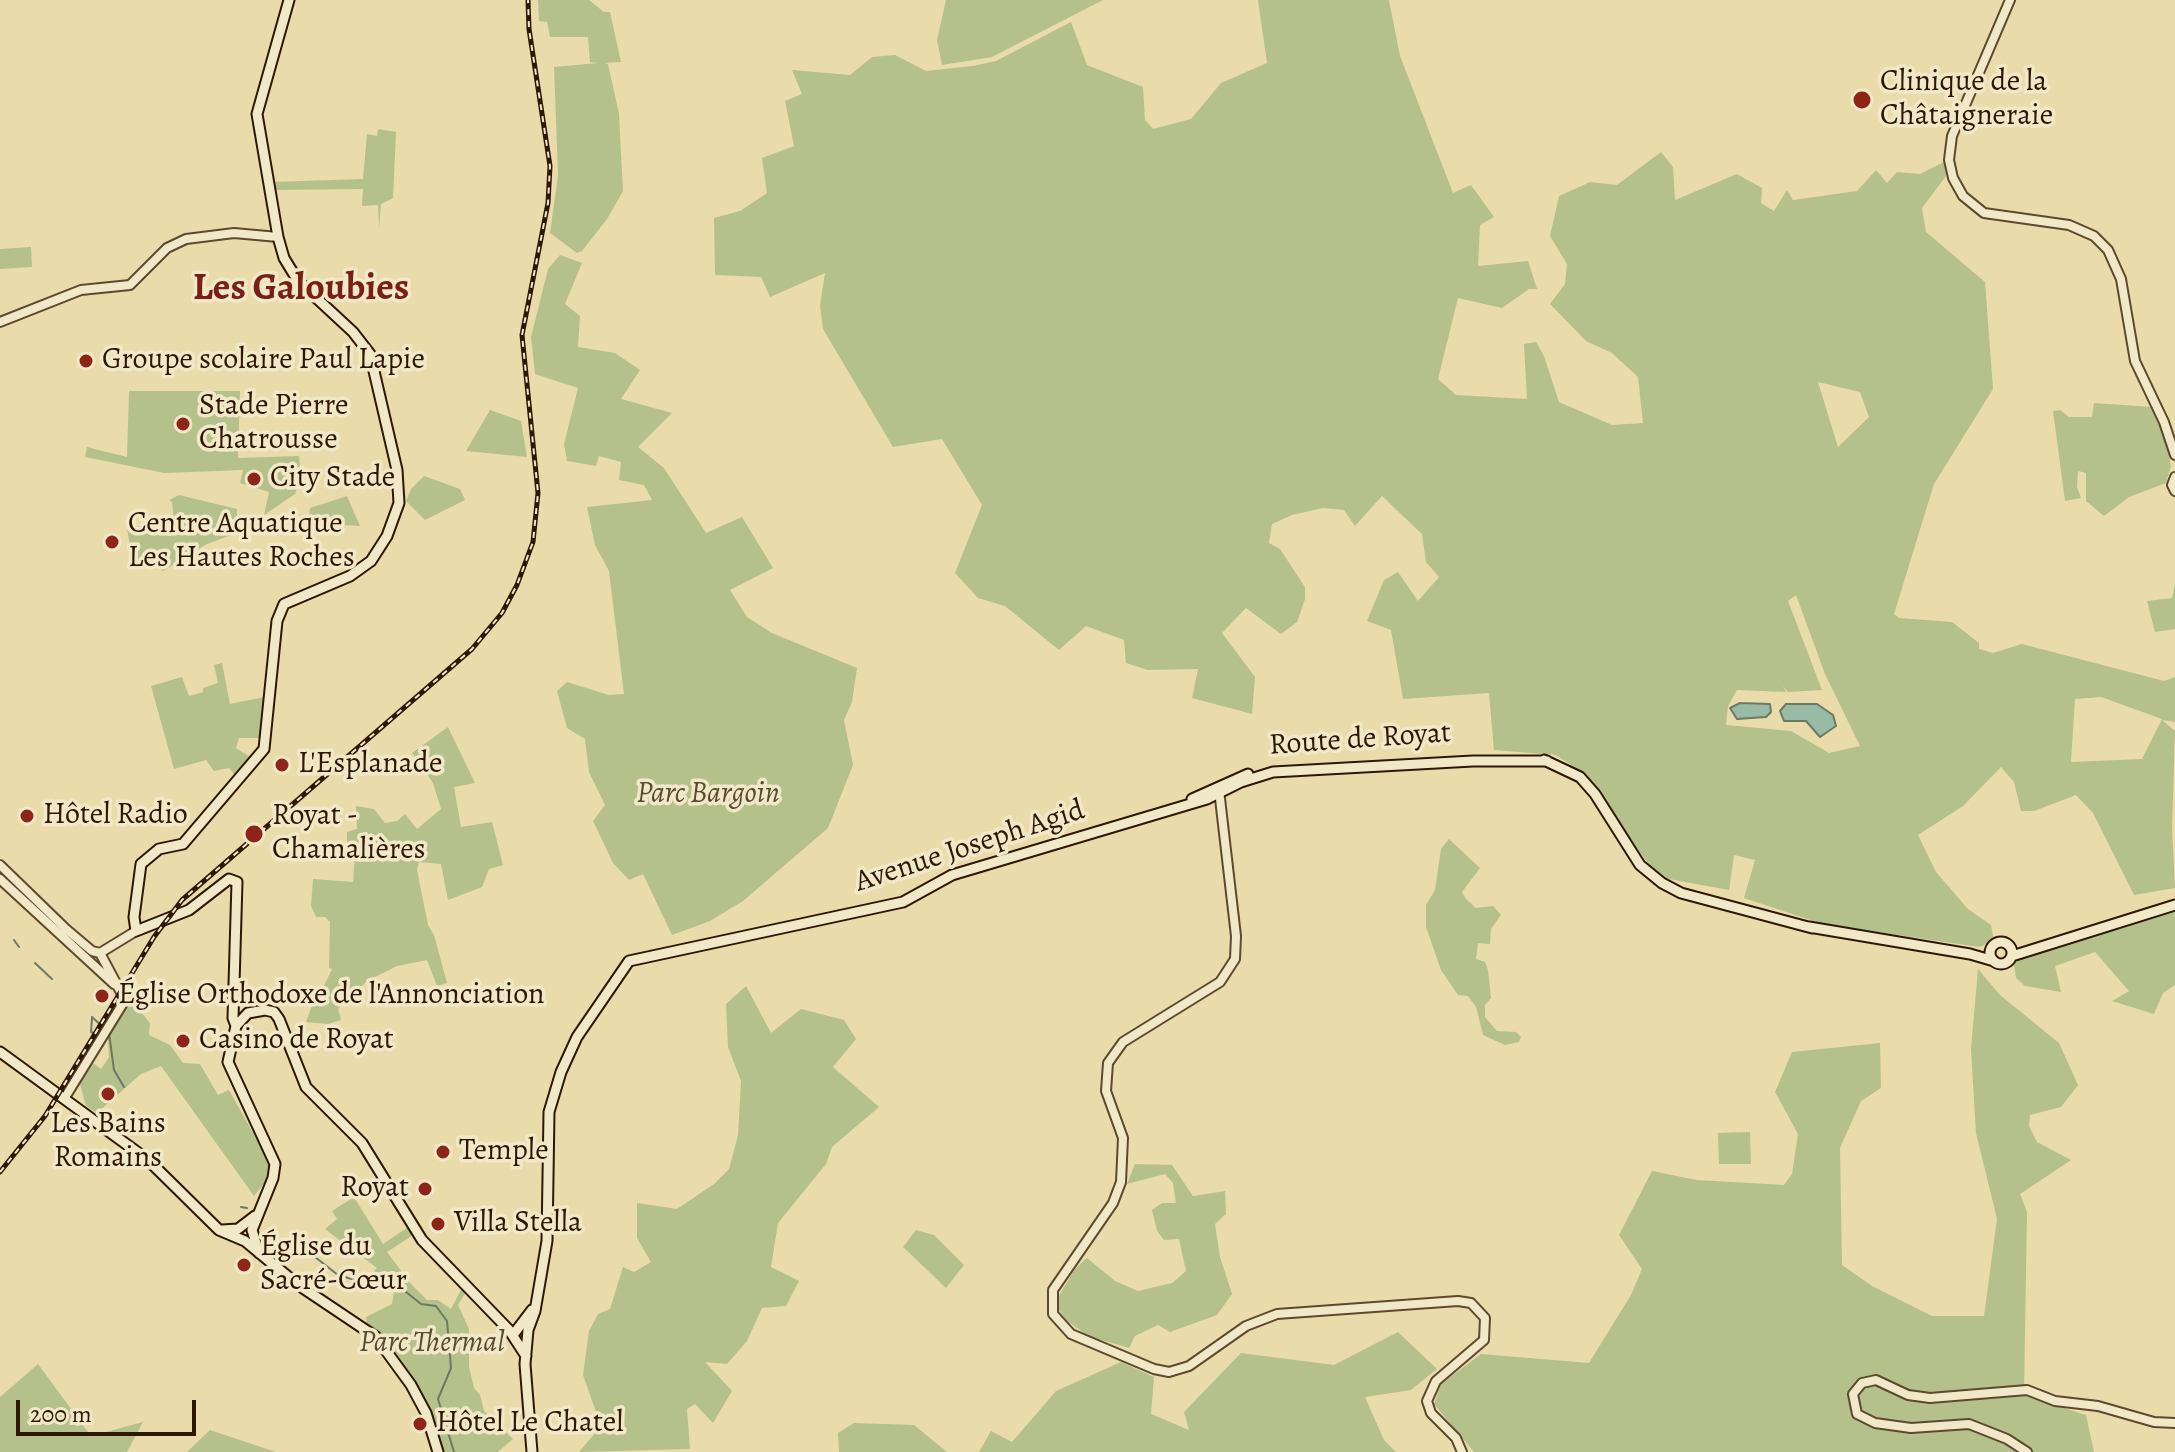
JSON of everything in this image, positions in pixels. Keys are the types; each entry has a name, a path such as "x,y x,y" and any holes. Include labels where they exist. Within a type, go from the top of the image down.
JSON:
{"main road":[{"path":"236,1026 233,1018 236,1009 237,882 229,879 189,910 136,931 134,917 141,864 159,849 181,846 264,749 280,610 292,598 350,576 371,561 387,536 399,503 394,457 370,354 353,332 298,281 284,258 278,237 257,114 289,0"},
{"name":"Route de Royat","path":"1182,805 1216,797 1236,777 1297,763 1521,755 1547,761 1580,777 1595,794 1640,865 1681,893 1812,928 1970,954 1994,961"},
{"name":"Avenue Joseph Agid","path":"521,1333 536,1304 547,1241 548,1121 554,1094 585,1021 629,961 903,902 952,875 1216,797"},
{"path":"1991,948 1994,961 2004,964 2010,951 2175,905"},
{"name":"Route de Royat","path":"1970,954 2000,942 2010,951"},
{"path":"236,1009 246,1018"},
{"path":"245,1233 271,1183 275,1164 229,1068 230,1044 236,1026 248,1013 274,1012 306,1087 368,1151 422,1240 501,1320 521,1333 526,1356 525,1393 532,1452"},
{"path":"0,1052 148,1160 219,1230 245,1233 259,1253 297,1284 376,1337 411,1385 426,1413 438,1452"}],"street":[{"path":"2010,0 1950,143 1949,165 1955,184 1968,201 1984,213 2069,225 2094,236 2108,250 2121,279 2135,361 2164,422 2175,455"},
{"path":"0,322 81,290 130,285 167,248 186,239 234,233 278,237"},
{"path":"1216,797 1236,936 1235,959 1220,982 1123,1042 1108,1063 1106,1091 1123,1138 1121,1182 1113,1203 1053,1290 1053,1314 1071,1334 1154,1369 1169,1372 1189,1366 1246,1326 1277,1314 1458,1301 1471,1303 1483,1314 1486,1336 1478,1348 1432,1386 1427,1401 1431,1413 1456,1438 1462,1452"},
{"path":"0,865 92,951 100,953 136,931"},
{"path":"0,879 114,984"},
{"path":"67,1101 125,1000 100,953"},
{"path":"2027,1452 2007,1439 1969,1424 1911,1428 1875,1423 1857,1414 1853,1394 1862,1383 1876,1380 1908,1395 1930,1398 2027,1390 2055,1401 2098,1406 2154,1422 2175,1423"}],"green space":[{"path":"538,0 589,0 604,12 610,12 621,62 604,63 608,64 619,114 623,191 607,219 582,251 577,253 550,233 558,175 554,67 598,63 590,62 588,37 550,37 547,22 539,21"},
{"path":"946,0 1103,0 992,57 942,65 937,40"},
{"path":"1258,0 1389,0 1400,56 1453,193 1471,185 1494,217 1480,225 1478,266 1528,261 1537,289 1529,289 1502,308 1458,298 1438,379 1456,395 1527,399 1524,344 1536,342 1544,356 1559,402 1612,425 1643,423 1638,377 1612,353 1586,341 1550,304 1565,284 1567,264 1550,236 1559,196 1590,182 1617,185 1661,152 1673,167 1675,200 1737,174 1762,188 1761,203 1774,211 1787,190 1793,200 1857,191 1876,170 1887,183 1897,172 1920,174 1944,162 1946,176 1922,208 1926,232 1985,282 1993,389 1934,484 1894,614 1899,618 1952,622 1979,643 1979,649 1993,653 2022,644 2164,681 2175,677 2175,722 2162,720 2175,731 2172,828 2175,888 2134,895 2093,813 2076,795 2034,811 2021,811 2014,782 2001,767 1963,806 1918,835 1936,872 1968,909 1991,925 1994,941 1979,947 1822,924 1744,898 1755,860 1734,855 1729,890 1658,877 1583,773 1556,755 1494,750 1489,693 1403,699 1391,630 1367,621 1384,580 1398,572 1418,601 1439,577 1426,562 1422,534 1382,496 1355,526 1344,510 1323,508 1292,515 1272,524 1269,543 1280,549 1305,587 1305,599 1297,622 1281,634 1246,608 1222,633 1255,677 1252,714 1192,698 1198,669 1148,670 1126,663 1124,640 1086,626 1059,650 1005,606 978,598 955,573 982,505 942,439 893,447 823,329 820,306 825,273 770,297 761,277 715,275 714,218 740,211 767,193 762,158 794,146 785,101 802,94 792,70 850,75 872,57 895,55 926,71 973,66 996,61 1071,22 1087,65 1143,87 1145,120 1153,129 1191,119 1221,83 1267,63","holes":["1818,382 1860,392 1869,417 1838,447","1796,595 1825,674 1860,746 1829,753 1791,731 1726,725 1728,706 1737,690 1786,692 1783,686 1788,692 1822,690 1788,601","2101,697 2162,719 2142,759 2071,762 2075,699"]},
{"path":"378,129 396,132 393,198 381,204 379,228 378,205 362,206 363,189 274,190 272,182 363,179 367,134 377,136"},
{"path":"31,247 32,267 0,269 0,249"},
{"name":"Parc Bargoin","path":"560,255 582,263 565,304 580,316 578,347 615,353 640,370 621,399 672,413 638,447 664,468 706,533 742,517 773,568 730,590 747,617 772,633 857,668 852,702 844,720 853,765 828,828 743,901 710,921 672,935 643,874 629,880 613,863 593,821 605,805 589,772 585,739 567,728 557,691 567,682 609,695 624,694 609,571 595,545 587,507 652,500 644,485 619,480 621,462 599,456 596,466 567,461 564,444 578,388 535,374 531,337 548,269"},
{"name":"Stade Pierre Chatrousse","path":"129,391 240,391 238,458 299,456 301,477 295,494 264,515 269,492 240,483 243,470 164,473 85,457 87,447 127,457"},
{"path":"2094,403 2152,407 2165,435 2171,466 2166,483 2129,497 2104,516 2086,501 2086,473 2078,471 2077,487 2081,498 2065,501 2053,411 2060,410 2069,417 2092,417"},
{"path":"490,410 521,421 527,457 466,451"},
{"path":"424,476 460,489 465,500 425,520 406,501 411,489"},
{"path":"179,495 237,509 237,533 207,544 163,571 149,562 133,564 127,528 174,521 172,502 169,500"},
{"path":"347,496 360,526 308,523 310,508"},
{"path":"2175,584 2175,629 2155,632 2147,601 2172,598"},
{"path":"222,663 230,704 264,697 261,738 239,738 236,748 250,757 234,774 229,768 214,771 206,760 174,769 151,686 182,677 189,696 203,692 203,688 218,683 214,665"},
{"path":"448,727 475,783 454,787 461,827 492,822 503,865 489,869 482,887 448,900 441,864 419,862 417,870 428,925 434,935 447,983 437,986 427,960 397,966 367,981 338,1009 341,1020 328,1024 306,1022 318,989 322,990 332,969 329,968 330,922 325,917 316,917 311,906 313,879 353,882 355,853 347,847 347,832 357,829 356,806 374,809 385,823 397,821 405,814 417,829 441,809 433,783 412,753"},
{"path":"1449,839 1480,868 1462,892 1466,899 1476,908 1493,906 1501,915 1491,929 1490,944 1478,943 1476,959 1485,962 1488,970 1491,998 1485,1005 1485,1017 1497,1031 1516,1032 1521,1037 1519,1042 1505,1045 1483,1035 1476,1007 1468,996 1458,995 1441,970 1426,927 1426,905 1435,890 1441,849"},
{"path":"2175,911 2175,985 2163,993 2154,1014 2112,1001 2129,991 2095,952 2055,966 2061,992 2025,986 2016,978 2014,965 2021,956"},
{"path":"1978,969 2000,995 2059,1043 2078,1085 2061,1107 2030,1115 2029,1126 2037,1142 2071,1160 2020,1194 2027,1212 2024,1395 2086,1415 2094,1452 1474,1452 1434,1404 1441,1384 1481,1354 1589,1363 1631,1295 1642,1269 1619,1235 1652,1171 1697,1180 1784,1185 1792,1174 1798,1134 1775,1092 1792,1052 1880,1043 1881,1088 1861,1101 1840,1148 1842,1265 1872,1286 1932,1316 1984,1316 1997,1219 1976,1133 1971,1049"},
{"path":"746,986 771,1033 801,1009 844,1020 856,1039 833,1067 879,1107 832,1147 826,1164 778,1223 771,1267 799,1281 786,1306 762,1308 747,1341 727,1364 705,1362 732,1391 713,1423 695,1404 687,1409 690,1449 579,1452 601,1426 583,1375 589,1331 598,1314 610,1309 623,1267 634,1272 651,1262 637,1238 637,1203 677,1209 714,1184 729,1169 738,1135 741,1081 728,1047 726,1004"},
{"path":"132,1001 150,1023 149,1035 170,1045 183,1063 200,1064 218,1095 229,1090 271,1165 269,1177 254,1196 161,1066 141,1074 97,1113 86,1106 80,1084 93,1063 101,1069 109,1057 108,1037"},
{"path":"1750,1132 1751,1164 1719,1164 1718,1133"},
{"path":"1135,1164 1172,1165 1193,1196 1225,1191 1226,1214 1215,1224 1220,1257 1232,1294 1217,1315 1170,1332 1158,1325 1135,1336 1129,1348 1088,1336 1066,1320 1058,1309 1057,1299 1075,1269 1087,1258 1115,1281 1138,1291 1172,1283 1186,1271 1179,1239 1164,1240 1157,1231 1152,1210 1162,1203 1176,1203 1173,1183 1165,1174 1127,1184"},
{"name":"Parc Thermal","path":"354,1197 383,1244 411,1225 416,1233 387,1252 427,1300 438,1300 451,1309 464,1284 468,1288 458,1305 469,1329 469,1367 474,1388 480,1395 484,1411 513,1439 498,1452 443,1452 431,1416 367,1326 366,1317 392,1304 394,1291 382,1281 367,1279 377,1268 325,1229 337,1219 332,1211"},
{"path":"916,1230 934,1235 964,1265 946,1288 903,1247"},
{"path":"1398,1332 1437,1369 1411,1390 1365,1397 1384,1440 1396,1452 979,1452 991,1431 1012,1442 1056,1391 1121,1362 1154,1377 1151,1414 1189,1430 1184,1412 1241,1353 1334,1365"},
{"path":"38,1364 91,1436 143,1422 127,1452 0,1452 0,1397"},
{"path":"854,1423 914,1425 947,1452 839,1452 838,1433"},
{"path":"210,1430 276,1452 187,1452"}],"shaded area":[{"path":"1740,703 1770,704 1771,712 1766,717 1737,719 1730,708"},
{"path":"1786,704 1817,704 1833,715 1836,726 1820,737 1806,721 1784,721 1780,711"}],"waterway":[{"path":"14,940 19,947"},
{"path":"35,963 52,979"},
{"path":"92,1017 104,1028"},
{"path":"92,1018 91,1032 98,1035"},
{"path":"109,1033 114,1070 124,1087"},
{"path":"241,1207 247,1208"},
{"path":"315,1257 338,1275 362,1282"},
{"path":"401,1288 421,1304 436,1306 447,1321 451,1368 438,1399 454,1452"}],"railway":[{"path":"0,1172 45,1116 154,937 182,900 472,649 502,613 517,585 533,542 538,493 522,335 548,203 550,166 529,29 528,0"}],"place":[{"name":"Clinique de la Châtaigneraie","path":"1862,100"},
{"name":"Groupe scolaire Paul Lapie","path":"86,361"},
{"name":"Stade Pierre Chatrousse","path":"183,424"},
{"name":"City Stade","path":"254,479"},
{"name":"Centre Aquatique Les Hautes Roches","path":"112,542"},
{"name":"L'Esplanade","path":"282,765"},
{"name":"Hôtel Radio","path":"27,816"},
{"name":"Royat - Chamalières","path":"254,834"},
{"name":"Église Orthodoxe de l'Annonciation","path":"102,996"},
{"name":"Casino de Royat","path":"183,1041"},
{"name":"Les Bains Romains","path":"108,1094"},
{"name":"Temple","path":"443,1152"},
{"name":"Royat","path":"425,1189"},
{"name":"Villa Stella","path":"438,1224"},
{"name":"Église du Sacré-Cœur","path":"244,1265"},
{"name":"Hôtel Le Chatel","path":"420,1424"}],"district":[{"name":"Les Galoubies","path":"301,290"}]}
